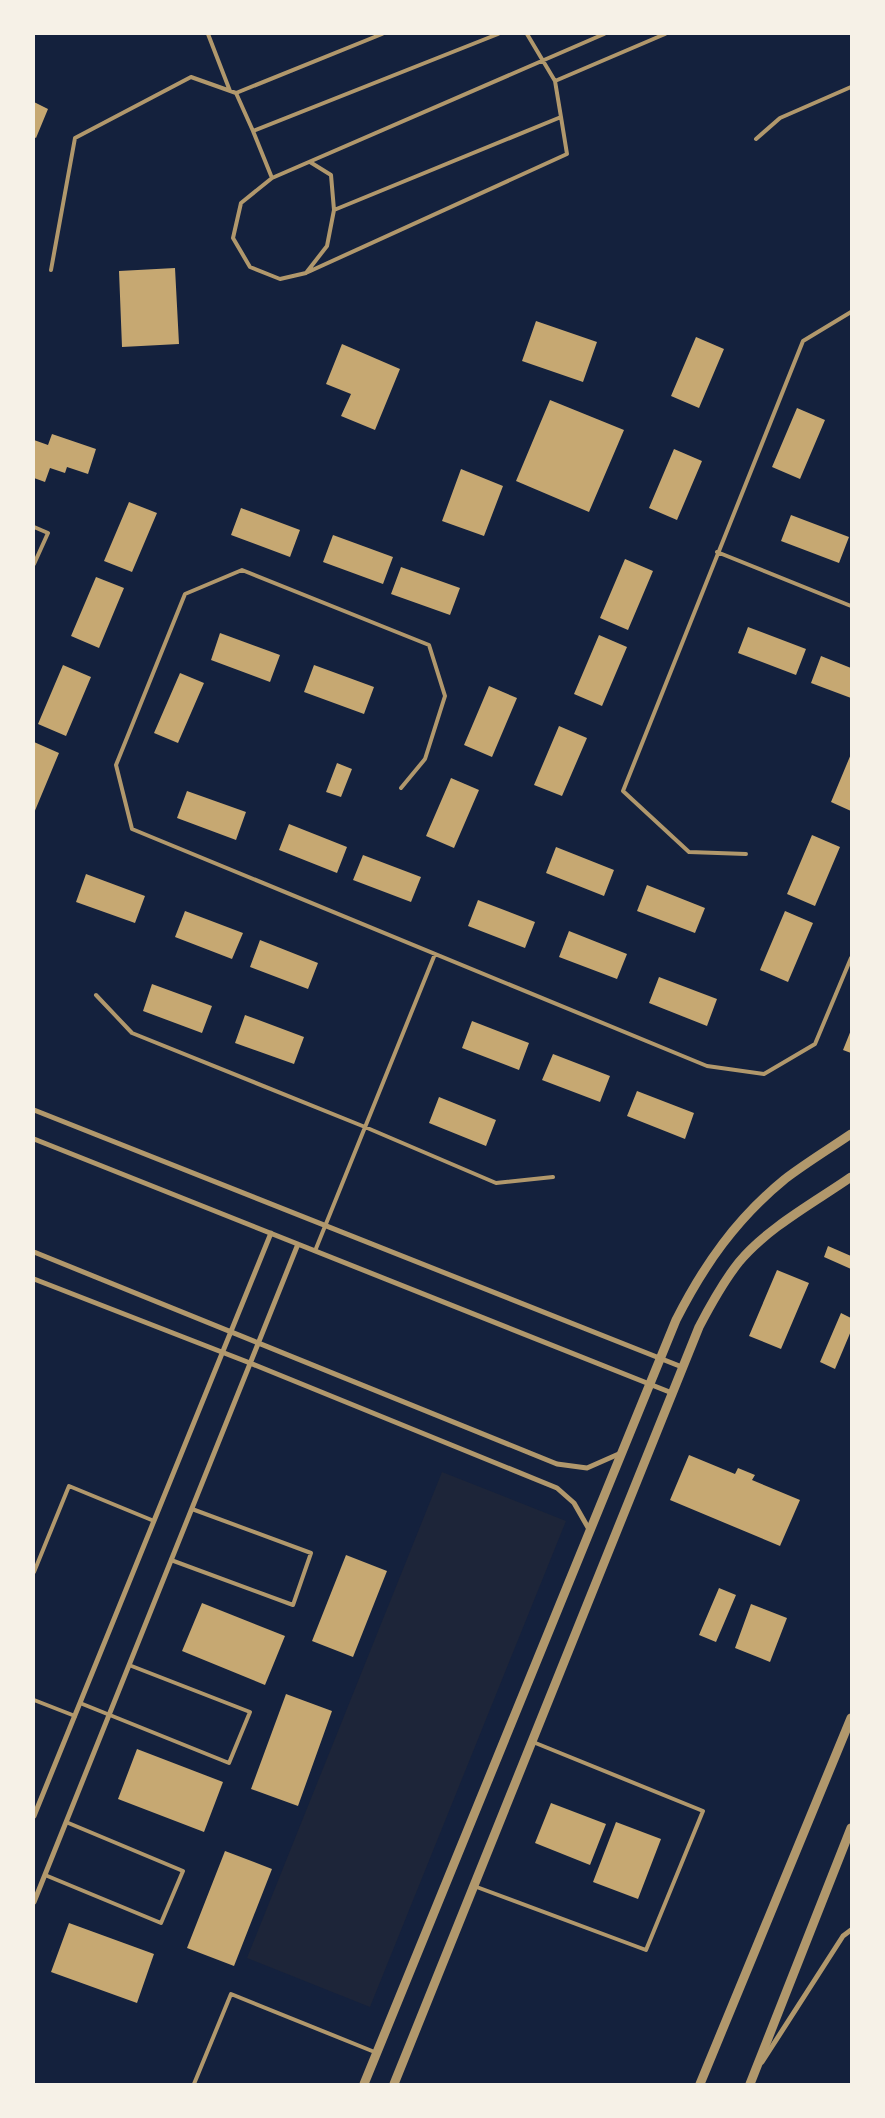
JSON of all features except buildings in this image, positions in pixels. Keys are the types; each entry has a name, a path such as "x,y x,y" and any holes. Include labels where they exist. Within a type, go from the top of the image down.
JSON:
{"street":[{"path":"34,1110 682,1367"},
{"path":"364,2084 676,1320 692,1289 715,1252 743,1219 786,1179 851,1134"},
{"path":"34,1139 672,1393"},
{"path":"394,2084 682,1367 715,1295 740,1261 770,1233 851,1177"},
{"path":"34,1816 271,1234"},
{"path":"34,1902 298,1244"},
{"path":"34,1252 557,1464 587,1468 622,1453"},
{"path":"34,1279 250,1363 557,1488 574,1503 590,1531"},
{"path":"700,2084 851,1718"},
{"path":"750,2084 851,1828"},
{"path":"755,2073 843,1936 851,1930"}],"lane":[{"path":"208,34 230,91"},
{"path":"51,270 75,138 191,77 236,93 382,34"},
{"path":"253,132 498,34"},
{"path":"527,34 542,61 555,81 567,154 306,273 280,280 250,267 234,238 241,203 272,178 310,162 542,61 604,34"},
{"path":"555,81 665,34"},
{"path":"756,139 780,118 851,87"},
{"path":"236,93 272,178"},
{"path":"334,210 561,116"},
{"path":"306,273 327,246 334,210 331,175 310,162"},
{"path":"746,854 689,852 623,792 803,340 851,312"},
{"path":"34,527 48,533 34,564"},
{"path":"717,552 851,606"},
{"path":"400,788 425,759 445,696 429,645 242,570 185,594 116,765 132,829 707,1066 764,1074 815,1044 851,958"},
{"path":"315,1251 435,954"},
{"path":"96,995 132,1033 365,1127 496,1183 553,1177"},
{"path":"34,1572 68,1486 154,1521"},
{"path":"171,1560 293,1606 311,1553 192,1509"},
{"path":"80,1703 229,1763 250,1712 129,1665"},
{"path":"34,1700 75,1716"},
{"path":"474,1886 646,1950 703,1811 532,1742"},
{"path":"45,1875 161,1923 183,1871 66,1822"},
{"path":"194,2084 231,1994 377,2053"}],"shaded area":[{"path":"442,1472 566,1521 370,2007 247,1958"}]}
